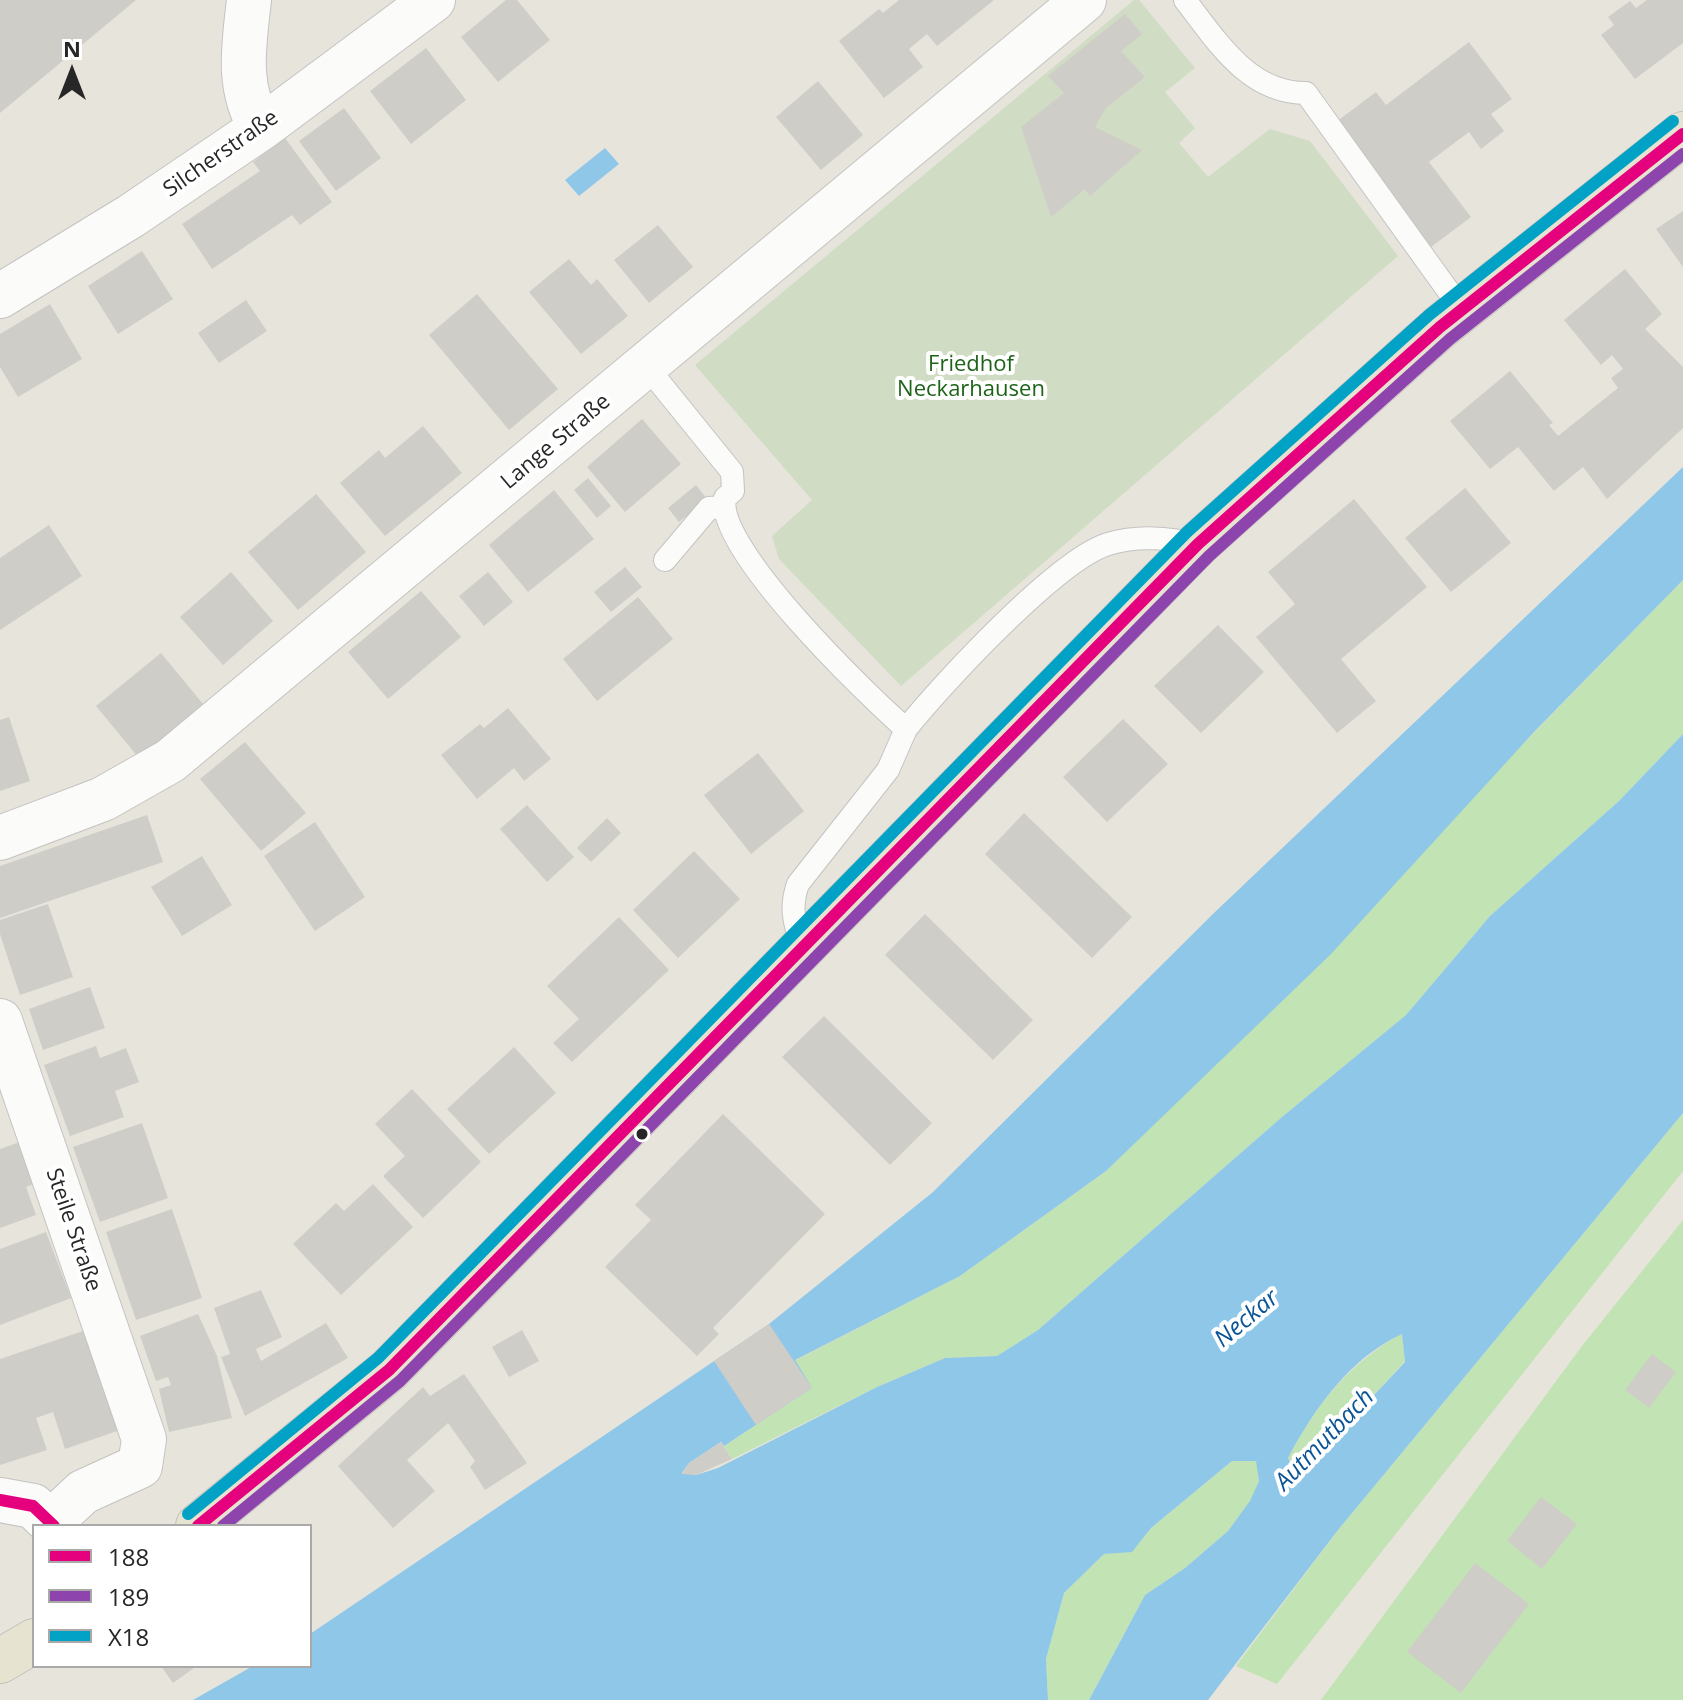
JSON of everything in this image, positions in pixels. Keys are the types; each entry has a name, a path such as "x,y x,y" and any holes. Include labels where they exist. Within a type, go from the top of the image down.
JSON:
{"main road":[{"path":"200,1524 389,1370 1198,544 1462,310 1683,134"},
{"path":"0,1661 32,1642"}],"street":[{"path":"249,0 242,70 250,110 261,128"},
{"name":"Silcherstraße","path":"0,296 131,216 261,128 433,0"},
{"name":"Lange Straße","path":"0,838 103,799 170,761 647,367 1084,0"},
{"name":"Steile Straße","path":"0,1021 17,1123 144,1439 140,1466 83,1492 52,1524"},
{"path":"0,1500 33,1506 52,1524"}],"lane":[{"path":"1185,0 1217,44 1248,73 1287,93 1306,93 1462,310"},
{"path":"647,367 732,472 733,491 725,498 723,507 730,530 768,588 906,729"},
{"path":"665,560 709,508 723,507"},
{"path":"803,949 792,915 792,900 798,884 888,770 906,729 960,669 1061,571 1107,545 1161,537 1198,544"}],"green space":[{"name":"Friedhof Neckarhausen","path":"1134,0 1139,0 1195,68 1165,92 1195,128 1179,143 1208,177 1270,129 1310,141 1398,256 901,686 779,559 772,536 812,500 695,365"},
{"path":"1683,580 1683,734 1619,801 1490,916 1406,1015 1282,1117 1038,1330 997,1356 945,1358 877,1387 732,1459 724,1446 812,1388 794,1361 960,1276 1106,1171"},
{"path":"1683,1113 1683,1171 1277,1684 1236,1666 1338,1530"},
{"path":"1683,1220 1683,1700 1321,1700 1582,1346"},
{"path":"1402,1333 1405,1361 1309,1465 1295,1472 1288,1458 1323,1403 1365,1358"},
{"path":"1232,1461 1257,1461 1259,1481 1251,1501 1228,1531 1185,1568 1145,1595 1089,1700 1048,1700 1046,1659 1064,1593 1104,1554 1132,1551 1151,1528"}],"water":[{"path":"605,148 619,164 579,196 565,180"},
{"name":"Neckar","path":"1683,467 1683,580 1534,732 1331,954 1106,1171 960,1276 795,1360 812,1388 724,1446 721,1442 689,1463 682,1473 696,1475 718,1468 877,1387 945,1358 997,1356 1038,1330 1282,1117 1406,1015 1490,916 1619,801 1683,734 1683,1113 1338,1530 1208,1700 1089,1700 1145,1595 1185,1568 1228,1531 1250,1501 1259,1481 1256,1461 1232,1461 1151,1528 1132,1552 1104,1554 1064,1593 1046,1659 1048,1700 193,1700 249,1668 312,1668 312,1633 769,1324 933,1192 1214,913","holes":["1402,1334 1405,1362 1309,1464 1295,1471 1288,1458 1309,1421 1350,1371 1383,1344"]}],"building":[{"path":"0,0 136,0 0,113"},
{"path":"506,0 517,0 550,40 498,82 461,37"},
{"path":"899,0 994,0 937,46 927,34 909,49 923,67 884,98 839,41 879,9 883,13"},
{"path":"1647,0 1683,0 1683,43 1635,79 1601,35 1614,25 1608,17 1630,1 1636,8"},
{"path":"1125,14 1142,34 1121,51 1145,77 1106,108 1095,127 1142,150 1090,196 1085,189 1051,217 1021,127 1064,93 1048,76"},
{"path":"1469,42 1512,99 1491,114 1504,131 1481,149 1469,132 1429,162 1471,217 1431,247 1336,122 1376,92 1386,105"},
{"path":"426,48 466,100 411,144 370,91"},
{"path":"818,81 863,135 821,170 776,117"},
{"path":"344,108 381,158 336,191 299,141"},
{"path":"285,138 332,202 300,225 292,215 212,269 182,224 260,171 253,162"},
{"path":"1683,211 1683,267 1656,229"},
{"path":"658,225 693,267 649,303 614,260"},
{"path":"142,251 173,299 118,334 88,286"},
{"path":"569,259 591,285 597,279 628,316 581,354 529,292"},
{"path":"1625,269 1662,314 1645,329 1683,367 1683,428 1607,499 1583,467 1554,491 1518,447 1490,469 1450,421 1510,371 1553,423 1549,425 1558,436 1618,388 1611,378 1623,369 1612,355 1601,365 1564,320"},
{"path":"477,294 558,389 509,430 429,335"},
{"path":"246,300 267,331 219,363 198,333"},
{"path":"50,304 82,359 18,397 0,367 0,334"},
{"path":"642,419 681,464 625,512 587,467"},
{"path":"423,426 462,473 385,536 340,483 379,450 385,458"},
{"path":"588,478 611,506 597,518 574,490"},
{"path":"696,485 707,499 679,522 668,508"},
{"path":"1465,488 1511,543 1451,592 1405,538"},
{"path":"554,490 594,539 528,592 489,545"},
{"path":"316,494 366,552 298,610 248,552"},
{"path":"1354,499 1427,587 1341,659 1376,701 1337,733 1256,637 1295,604 1268,572"},
{"path":"49,525 82,576 0,630 0,558"},
{"path":"625,567 642,587 611,612 594,592"},
{"path":"231,572 273,621 223,665 180,617"},
{"path":"488,572 513,602 484,626 459,596"},
{"path":"421,591 461,637 388,699 348,652"},
{"path":"638,597 673,639 597,701 563,659"},
{"path":"1218,625 1264,672 1201,733 1154,686"},
{"path":"161,653 203,704 139,758 96,706"},
{"path":"508,708 551,759 524,781 514,768 477,799 441,755 480,724 484,728"},
{"path":"9,717 30,781 0,791 0,720"},
{"path":"1123,719 1168,764 1107,822 1063,777"},
{"path":"245,742 306,813 261,851 200,779"},
{"path":"758,753 804,811 751,854 704,795"},
{"path":"527,805 574,857 547,882 500,829"},
{"path":"1024,813 1132,917 1092,958 985,854"},
{"path":"147,815 163,862 0,918 0,866"},
{"path":"607,818 621,833 591,862 577,848"},
{"path":"315,822 365,897 315,931 264,856"},
{"path":"694,851 740,899 678,958 633,910"},
{"path":"202,856 232,905 182,936 151,887"},
{"path":"48,904 73,977 20,995 0,934 0,920"},
{"path":"925,914 1033,1020 993,1060 885,955"},
{"path":"619,917 669,970 572,1062 553,1043 579,1019 547,986"},
{"path":"90,987 105,1028 43,1050 29,1009"},
{"path":"824,1016 932,1123 890,1165 782,1057"},
{"path":"96,1046 100,1058 126,1048 139,1082 115,1091 124,1117 70,1136 44,1065"},
{"path":"514,1047 556,1093 489,1154 447,1109"},
{"path":"412,1089 481,1162 423,1218 383,1176 405,1156 375,1124"},
{"path":"723,1114 825,1214 713,1328 719,1334 697,1356 605,1267 651,1220 635,1205"},
{"path":"142,1123 168,1198 100,1222 73,1147"},
{"path":"20,1142 36,1183 26,1187 36,1215 0,1228 0,1149"},
{"path":"373,1184 413,1227 341,1295 293,1244 336,1203 344,1211"},
{"path":"172,1209 202,1298 136,1320 106,1232"},
{"path":"46,1232 71,1298 0,1325 0,1249"},
{"path":"261,1290 282,1337 256,1349 261,1361 326,1323 348,1358 245,1416 221,1357 230,1354 214,1308"},
{"path":"198,1314 217,1356 232,1418 169,1432 159,1389 171,1385 168,1377 156,1381 140,1336"},
{"path":"769,1324 812,1388 756,1425 714,1361"},
{"path":"89,1329 123,1429 65,1449 53,1412 36,1418 47,1450 0,1465 0,1359"},
{"path":"522,1330 539,1361 509,1377 492,1347"},
{"path":"1652,1354 1676,1372 1649,1408 1625,1390"},
{"path":"464,1374 527,1463 485,1490 470,1467 475,1461 448,1423 407,1460 435,1491 393,1528 338,1466 423,1387 430,1396"},
{"path":"721,1442 732,1459 696,1475 682,1474 689,1463"},
{"path":"1541,1497 1577,1524 1542,1569 1507,1541"},
{"path":"1475,1563 1529,1604 1461,1693 1407,1652"},
{"path":"162,1668 194,1668 173,1683"}],"transit line":[{"name":"X18","path":"188,1514 378,1358 1187,532 1429,315 1673,121"},
{"name":"188","path":"200,1524 389,1370 1198,544 1440,327 1683,134"},
{"name":"189","path":"225,1524 400,1381 1209,556 1450,339 1683,154"},
{"name":"188","path":"0,1500 33,1506 52,1524"}],"water label":[{"name":"Autmutbach","path":"1325,1440"}]}
